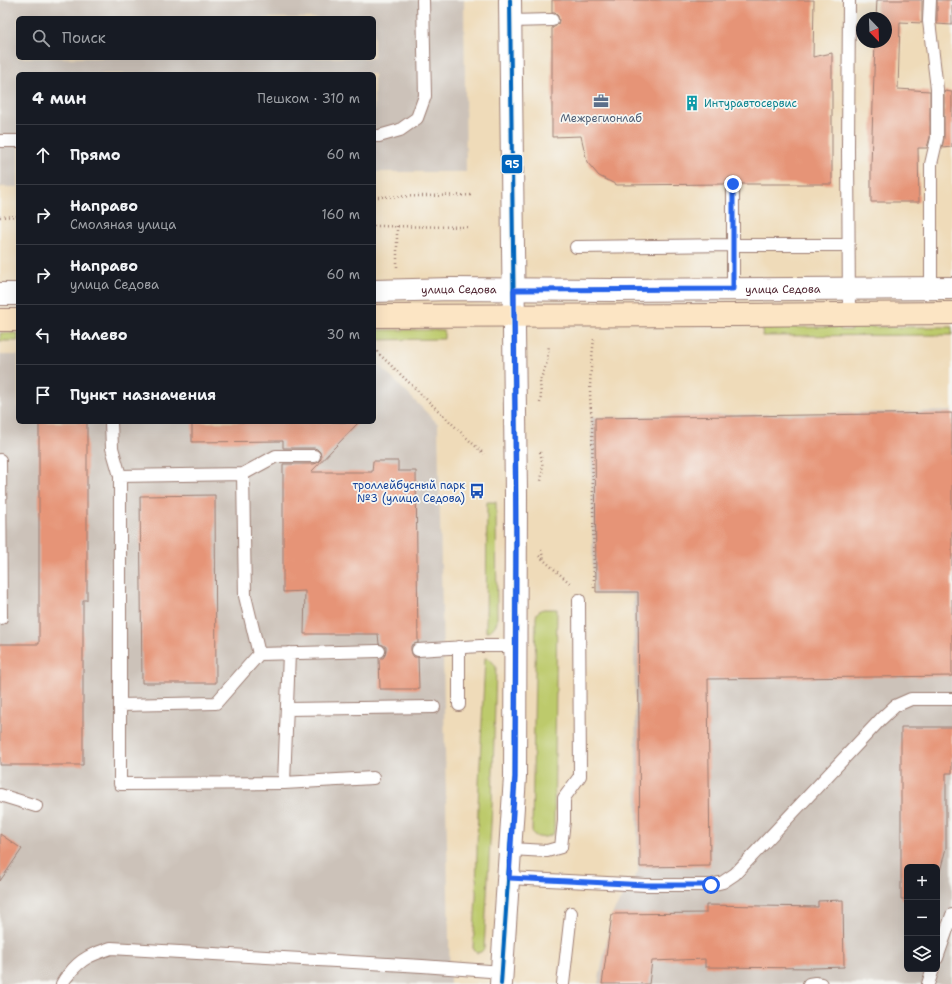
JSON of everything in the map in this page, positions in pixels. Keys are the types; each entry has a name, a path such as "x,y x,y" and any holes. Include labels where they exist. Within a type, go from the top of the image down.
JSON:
{"street":[{"path":"502,978 515,777 516,501 510,10"},
{"name":"улица Седова","path":"376,291 452,289 941,288"},
{"path":"0,294 16,294"},
{"path":"376,316 952,313"},
{"path":"0,320 16,320"}],"lane":[{"path":"376,136 400,130 418,118 424,96 423,0"},
{"path":"849,314 848,148 850,0"},
{"path":"930,0 929,21 937,89 937,138 931,164 941,288"},
{"path":"510,10 552,20"},
{"path":"0,141 16,141"},
{"path":"733,184 733,289"},
{"path":"576,248 733,245 848,245"},
{"path":"111,424 112,448 120,476 120,784 284,783 373,778"},
{"path":"120,476 243,474 276,456 314,456"},
{"path":"0,460 1,618"},
{"path":"243,474 245,596 259,654"},
{"path":"510,849 547,851 561,847 564,821 564,798 580,776 579,600"},
{"path":"418,650 480,646 516,646"},
{"path":"459,647 459,705"},
{"path":"120,705 216,703 259,654 379,651"},
{"path":"284,783 289,653"},
{"path":"509,878 646,885 711,885 723,882 735,874 895,706 911,699 952,699"},
{"path":"288,708 434,707"},
{"path":"0,796 36,806"},
{"path":"563,984 571,913"},
{"path":"940,949 952,915"},
{"path":"62,984 76,965 94,954 111,948 422,966 502,978"},
{"path":"928,984 932,972"},
{"path":"809,984 821,984"}],"path":[{"path":"376,197 474,196"},
{"path":"0,217 16,216"},
{"path":"376,226 468,227"},
{"path":"397,226 397,267"},
{"path":"537,555 578,590 579,600 594,597 592,425 590,404 594,339"},
{"path":"539,410 541,396 540,380 547,362 549,345"},
{"path":"376,351 484,454"},
{"path":"540,450 542,461 541,483"},
{"path":"540,548 544,560"}],"shaded area":[{"path":"0,0 464,0 466,172 376,172 376,72 16,72 16,187 0,187"},
{"path":"0,355 16,355 16,424 376,424 376,362 438,424 450,984 0,984"},
{"path":"952,411 952,984 598,984 612,914 638,872 633,595 593,595 591,417"}],"green space":[{"path":"840,327 840,330 851,330 851,327 952,327 952,335 762,336 763,328"},
{"path":"376,330 444,330 444,339 376,340"},
{"path":"0,333 16,333 16,341 0,341"},
{"path":"487,502 496,502 497,622 493,628 486,632"},
{"path":"557,609 554,833 549,836 539,837 534,835 532,832 536,617 540,610"},
{"path":"485,658 492,661 496,667 492,806 484,949 477,953 473,948"}],"building":[{"name":"Интуравтосервис","path":"552,0 814,0 813,57 832,53 832,184 740,184 740,181 737,178 730,177 726,184 617,185 599,176 587,162 581,136 552,137 552,28 558,24 559,20 555,13 552,13"},
{"path":"877,0 922,0 922,23 900,22 898,89 930,91 930,137 927,148 918,148 919,202 871,202 875,48 892,48 892,12 876,12"},
{"path":"937,0 952,0 952,25 937,24"},
{"path":"944,91 952,92 952,147 942,148 944,138"},
{"path":"952,413 952,676 708,679 710,866 640,867 638,592 596,592 595,418"},
{"path":"39,424 87,424 87,600 83,600 83,765 0,765 0,644 39,644"},
{"path":"192,424 357,424 311,472 372,472 373,461 398,461 398,471 416,471 418,643 411,646 411,650 414,657 418,657 419,689 380,689 379,658 383,658 385,655 386,647 379,644 378,634 304,634 305,591 283,592 283,464 314,464 321,459 320,452 314,448 283,448 283,441 192,442"},
{"path":"215,495 216,683 142,683 140,496"},
{"path":"901,727 952,727 952,773 946,773 946,848 940,871 940,864 904,864 904,899 901,899"},
{"path":"0,834 22,849 0,881"},
{"path":"843,900 844,967 705,967 705,959 652,961 649,984 602,984 612,914 706,913 706,905 818,907 818,901"}],"transit line":[{"name":"95","path":"501,984 515,777 516,494 510,0"}],"place":[{"name":"Межрегионлаб","path":"601,101"},
{"name":"Интуравтосервис","path":"692,103"},
{"name":"троллейбусный парк №3 (улица Седова)","path":"477,491"}],"route":[{"path":"711,885 646,885 509,878 515,777 516,546 514,290 733,289 733,184"}]}
